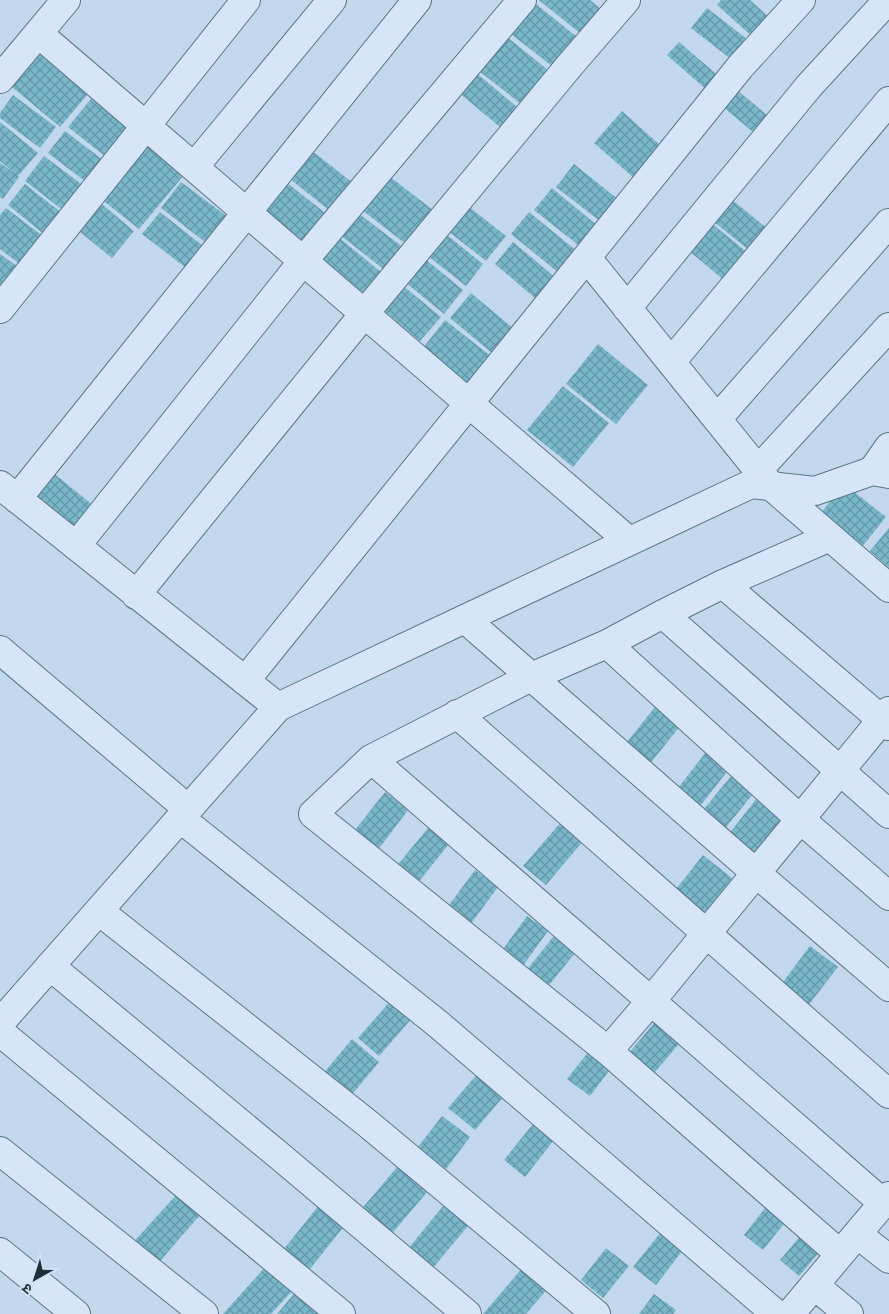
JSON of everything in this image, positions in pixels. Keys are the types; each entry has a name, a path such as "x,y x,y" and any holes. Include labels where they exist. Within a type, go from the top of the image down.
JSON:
{"street":[{"path":"0,79 66,0"},
{"path":"0,309 246,0"},
{"path":"194,167 332,0"},
{"path":"278,707 9,492 246,213 417,0"},
{"path":"76,546 303,261 522,0"},
{"path":"136,595 364,314 570,64 626,0"},
{"path":"245,681 740,67 801,0"},
{"path":"627,308 809,86 888,0"},
{"path":"38,34 629,542"},
{"path":"671,362 889,101"},
{"path":"717,419 889,224"},
{"path":"587,258 765,478 889,588"},
{"path":"0,1023 278,707 765,478 889,326"},
{"path":"765,478 815,491 880,472 889,447"},
{"path":"830,537 723,584 607,644 531,677 371,759 313,814 849,1244 889,1259"},
{"path":"608,1051 840,771 887,719 723,584"},
{"path":"662,614 889,814"},
{"path":"465,619 889,987"},
{"path":"607,644 800,820 889,896"},
{"path":"0,650 184,813 438,1024 776,1314"},
{"path":"457,714 889,1094"},
{"path":"371,759 651,1001 886,1199 790,1314"},
{"path":"99,911 367,1123 596,1314"},
{"path":"50,966 290,1164 467,1314"},
{"path":"0,1032 341,1314"},
{"path":"0,1151 204,1314"},
{"path":"0,1252 76,1314"},
{"path":"814,1285 849,1314"}],"building":[{"path":"531,0 577,37 553,67 506,30"},
{"path":"539,0 590,0 601,9 581,34"},
{"path":"721,0 750,0 773,21 756,40 717,5"},
{"path":"707,8 752,43 736,63 691,28"},
{"path":"502,33 548,70 521,104 474,67"},
{"path":"679,42 721,78 709,92 667,55"},
{"path":"39,54 87,95 60,127 12,87"},
{"path":"474,71 517,107 500,127 457,91"},
{"path":"730,84 773,120 759,137 716,101"},
{"path":"13,95 56,127 40,148 0,118 0,113"},
{"path":"91,99 128,129 106,157 68,127"},
{"path":"622,111 662,147 634,178 594,143"},
{"path":"0,122 38,153 18,176 3,199 0,197 0,163 16,174 0,161"},
{"path":"65,131 103,160 86,182 48,153"},
{"path":"141,140 184,175 139,229 96,195"},
{"path":"307,147 353,183 330,211 285,175"},
{"path":"44,156 84,186 64,211 25,181"},
{"path":"574,164 619,200 601,222 556,187"},
{"path":"385,173 433,210 406,244 358,207"},
{"path":"281,178 329,216 307,244 258,206"},
{"path":"181,182 229,218 209,245 161,208"},
{"path":"25,184 62,213 45,235 8,205"},
{"path":"552,188 599,227 582,248 534,210"},
{"path":"91,195 134,231 112,258 69,223"},
{"path":"726,195 773,233 755,255 708,217"},
{"path":"459,199 506,236 486,261 439,224"},
{"path":"6,208 44,237 22,266 0,249 0,215"},
{"path":"354,210 404,248 386,271 336,232"},
{"path":"160,212 207,249 190,271 142,234"},
{"path":"529,212 578,252 560,274 511,234"},
{"path":"705,218 754,258 731,286 682,245"},
{"path":"442,231 483,264 466,286 424,253"},
{"path":"336,235 382,273 365,294 319,256"},
{"path":"513,242 555,277 536,299 495,264"},
{"path":"0,254 21,269 0,290"},
{"path":"419,254 463,290 444,314 400,278"},
{"path":"396,280 441,317 420,341 376,304"},
{"path":"471,293 514,329 493,354 450,318"},
{"path":"445,320 492,357 470,385 423,348"},
{"path":"598,344 648,385 616,424 566,384"},
{"path":"563,386 609,423 573,467 527,430"},
{"path":"46,467 95,507 73,534 24,494"},
{"path":"844,484 886,517 861,548 820,514"},
{"path":"889,528 889,568 870,551"},
{"path":"659,702 684,721 649,765 624,746"},
{"path":"710,747 733,764 697,810 675,792"},
{"path":"736,770 758,788 722,832 700,814"},
{"path":"385,792 408,810 375,854 351,835"},
{"path":"761,793 787,813 754,855 728,835"},
{"path":"562,821 584,840 546,885 523,866"},
{"path":"428,828 449,844 412,890 391,873"},
{"path":"703,855 732,878 698,921 669,898"},
{"path":"475,870 498,887 464,933 441,916"},
{"path":"527,916 548,931 517,974 496,959"},
{"path":"554,936 575,953 542,994 521,977"},
{"path":"810,946 838,967 804,1011 777,990"},
{"path":"393,998 414,1016 379,1056 358,1038"},
{"path":"658,1018 683,1039 650,1078 625,1058"},
{"path":"352,1039 379,1062 349,1098 322,1075"},
{"path":"593,1046 615,1063 590,1096 567,1079"},
{"path":"479,1072 505,1095 475,1130 448,1108"},
{"path":"442,1116 470,1137 446,1169 418,1147"},
{"path":"533,1124 554,1140 525,1177 504,1160"},
{"path":"398,1166 428,1191 384,1243 354,1218"},
{"path":"177,1194 200,1215 154,1268 130,1246"},
{"path":"449,1199 473,1220 426,1276 402,1256"},
{"path":"323,1200 349,1220 310,1269 284,1249"},
{"path":"768,1204 787,1220 763,1250 744,1235"},
{"path":"661,1232 683,1250 656,1285 633,1267"},
{"path":"803,1233 822,1249 799,1276 780,1260"},
{"path":"606,1248 629,1266 603,1298 581,1280"},
{"path":"267,1265 294,1289 271,1314 223,1314"},
{"path":"524,1266 549,1287 526,1314 483,1314"},
{"path":"297,1290 321,1310 317,1314 277,1314"},
{"path":"654,1294 676,1310 673,1314 639,1314"}]}
